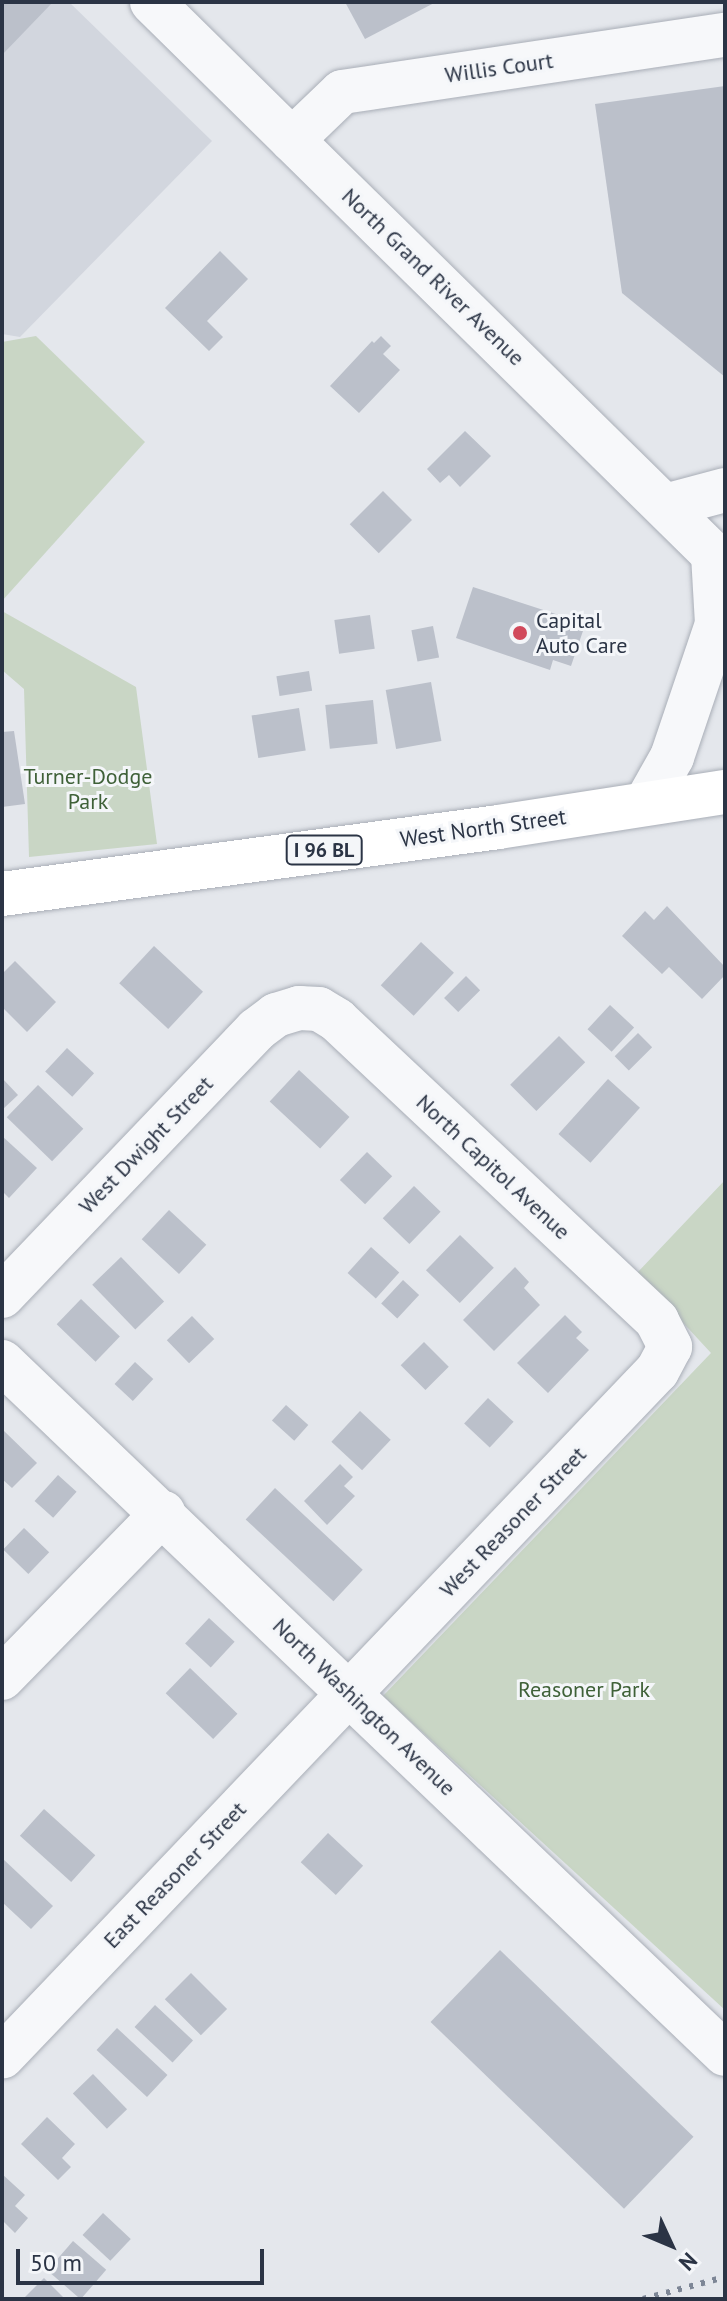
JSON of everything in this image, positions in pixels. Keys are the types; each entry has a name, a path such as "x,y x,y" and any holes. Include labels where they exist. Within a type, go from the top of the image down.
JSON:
{"main road":[{"name":"West North Street","path":"2,894 499,827 725,792"}],"street":[{"name":"North Grand River Avenue","path":"152,2 719,560 717,624 672,757 646,803"},
{"name":"Willis Court","path":"292,140 342,92 725,35"},
{"path":"665,506 725,490"},
{"name":"West Dwight Street","path":"2,1296 256,1030 276,1015 299,1008"},
{"name":"North Capitol Avenue","path":"299,1008 319,1009 337,1020 657,1321 670,1347"},
{"name":"West Reasoner Street","path":"349,1693 657,1371 670,1347"},
{"name":"North Washington Avenue","path":"2,1362 725,2054"},
{"path":"2,1678 163,1513"},
{"name":"East Reasoner Street","path":"2,2057 349,1693"}],"shaded area":[{"path":"2,2 69,2 212,141 20,337 2,334"}],"green space":[{"path":"36,336 145,442 2,601 2,342"},
{"name":"Turner-Dodge Park","path":"2,611 136,687 157,844 29,857 24,689 2,670"},
{"name":"Reasoner Park","path":"725,1180 725,2010 383,1696 711,1353 637,1273"}],"building":[{"path":"2,2 53,2 2,55"},
{"path":"345,2 436,2 365,39"},
{"path":"725,86 725,377 622,293 595,104"},
{"path":"220,251 248,279 207,321 223,337 209,351 165,308"},
{"path":"381,336 391,346 383,354 400,370 359,413 330,386 372,341 374,343"},
{"path":"465,431 491,456 460,487 449,475 440,483 427,469"},
{"path":"383,491 412,520 379,553 350,524"},
{"name":"Capital Auto Care","path":"473,587 568,618 567,622 584,628 571,666 553,660 550,670 456,638"},
{"path":"370,615 375,649 339,654 334,620"},
{"path":"433,626 439,657 418,662 411,630"},
{"path":"309,671 312,691 280,696 276,676"},
{"path":"431,682 441,741 396,749 386,690"},
{"path":"373,700 378,744 330,749 325,705"},
{"path":"299,708 306,750 258,758 252,716"},
{"path":"14,731 25,804 2,807 2,732"},
{"path":"667,906 725,967 725,975 702,999 669,967 662,974 622,936 645,911 654,920"},
{"path":"421,942 454,973 414,1016 381,985"},
{"path":"154,946 203,992 168,1029 119,983"},
{"path":"15,961 56,1002 27,1032 2,1007 2,974"},
{"path":"466,976 480,990 458,1012 444,998"},
{"path":"610,1005 634,1028 612,1052 587,1029"},
{"path":"638,1033 652,1047 629,1070 615,1056"},
{"path":"559,1036 585,1062 536,1111 510,1085"},
{"path":"67,1048 94,1073 72,1097 45,1071"},
{"path":"299,1070 349,1117 320,1149 270,1101"},
{"path":"2,1078 18,1095 2,1110"},
{"path":"608,1079 640,1108 590,1163 558,1134"},
{"path":"38,1085 83,1129 52,1161 7,1117"},
{"path":"2,1136 37,1168 9,1198 2,1191"},
{"path":"367,1152 392,1176 365,1204 340,1180"},
{"path":"414,1186 441,1212 409,1244 383,1218"},
{"path":"169,1210 206,1245 179,1274 142,1239"},
{"path":"460,1235 494,1268 460,1303 426,1270"},
{"path":"371,1247 399,1272 376,1298 348,1273"},
{"path":"121,1257 164,1302 135,1329 92,1285"},
{"path":"515,1267 529,1282 524,1288 540,1305 494,1351 463,1320"},
{"path":"403,1280 419,1295 397,1318 381,1303"},
{"path":"81,1299 120,1337 96,1362 57,1324"},
{"path":"565,1315 582,1332 576,1338 589,1350 548,1393 517,1363"},
{"path":"192,1316 214,1339 189,1363 167,1340"},
{"path":"424,1342 449,1367 425,1390 401,1365"},
{"path":"135,1362 153,1379 133,1401 115,1384"},
{"path":"488,1398 514,1422 490,1447 464,1424"},
{"path":"286,1405 308,1425 294,1441 272,1421"},
{"path":"360,1411 391,1440 362,1470 331,1442"},
{"path":"2,1429 37,1463 12,1488 2,1479"},
{"path":"340,1464 353,1477 344,1486 355,1496 327,1525 304,1501"},
{"path":"58,1475 77,1492 53,1518 35,1501"},
{"path":"275,1488 363,1570 333,1601 246,1519"},
{"path":"24,1528 49,1552 28,1574 3,1550"},
{"path":"209,1618 235,1642 211,1667 185,1644"},
{"path":"190,1668 237,1714 213,1739 166,1693"},
{"path":"44,1809 95,1855 71,1882 20,1836"},
{"path":"328,1833 363,1866 336,1895 301,1862"},
{"path":"2,1858 53,1906 31,1929 2,1902"},
{"path":"500,1950 694,2137 624,2209 431,2022"},
{"path":"191,1973 227,2009 201,2035 165,1999"},
{"path":"155,2005 193,2040 173,2062 135,2027"},
{"path":"117,2028 167,2075 147,2097 97,2050"},
{"path":"93,2074 127,2109 107,2129 73,2093"},
{"path":"47,2117 75,2144 62,2158 71,2167 58,2180 21,2144"},
{"path":"2,2174 25,2195 15,2206 28,2218 15,2233 2,2220"},
{"path":"103,2213 131,2239 110,2261 83,2235"},
{"path":"73,2241 106,2270 81,2299 47,2270"},
{"path":"44,2278 65,2299 23,2299"}],"railway":[{"path":"643,2299 725,2277"}],"place":[{"name":"Capital Auto Care","path":"520,633"}]}
